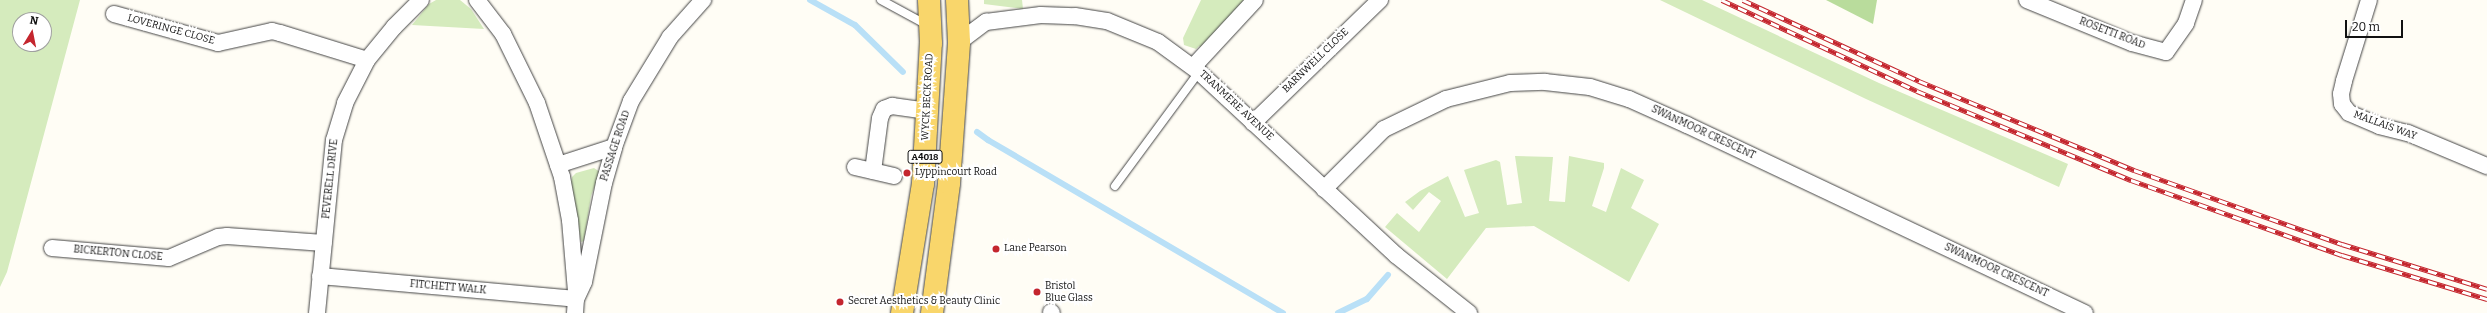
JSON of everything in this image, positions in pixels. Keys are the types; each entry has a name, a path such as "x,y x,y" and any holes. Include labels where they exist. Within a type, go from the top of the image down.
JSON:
{"main road":[{"name":"WYCK BECK ROAD","path":"902,313 923,184 928,111 931,28 929,0"},
{"name":"A4018","path":"932,313 950,183 959,42 957,0"}],"street":[{"name":"PEVERELL DRIVE","path":"317,313 334,140 345,103 368,60 394,27 421,0"},
{"path":"478,0 503,34 537,103 558,166 570,220 576,306"},
{"name":"PASSAGE ROAD","path":"576,306 584,282 602,190 614,147 631,101 670,37 703,0"},
{"path":"1196,70 1254,0"},
{"name":"BARNWELL CLOSE","path":"1253,123 1380,0"},
{"name":"ROSETTI ROAD","path":"2026,0 2132,43 2166,52 2186,23 2194,0"},
{"name":"MALLAIS WAY","path":"2369,0 2344,81 2341,94 2342,104 2349,113 2379,126 2408,133 2487,166"},
{"name":"LOVERINGE CLOSE","path":"114,14 218,43 272,31 280,32 368,60"},
{"name":"TRANMERE AVENUE","path":"959,42 982,25 1003,20 1041,15 1075,16 1107,21 1158,42 1196,70 1397,256 1469,313"},
{"name":"SWANMOOR CRESCENT","path":"1324,189 1384,129 1446,99 1510,84 1545,82 1590,87 1629,99 1680,121 2085,313"},
{"path":"873,171 880,118 884,109 892,106 928,111"},
{"path":"558,166 614,147"},
{"path":"855,167 894,176"},
{"name":"BICKERTON CLOSE","path":"52,248 169,258 218,237 227,236 324,243"},
{"name":"FITCHETT WALK","path":"320,276 576,306"}],"lane":[{"path":"880,0 931,28"},
{"path":"1115,186 1196,70"}],"green space":[{"path":"0,0 80,0 7,272 0,287"},
{"path":"436,0 460,0 471,9 484,29 412,25 429,4"},
{"path":"984,0 1022,0 1023,9 984,4"},
{"path":"1201,0 1249,0 1203,49 1199,46 1196,49 1184,45 1183,38"},
{"path":"1660,0 1702,0 1879,83 2068,164 2059,187 1866,99"},
{"path":"1826,0 1877,0 1873,24"},
{"path":"1515,156 1553,157 1549,201 1565,202 1569,156 1604,163 1604,168 1592,206 1606,212 1621,168 1644,180 1631,208 1659,224 1629,282 1534,226 1486,228 1447,279 1385,227 1397,213 1419,232 1441,201 1429,192 1413,210 1405,202 1420,191 1448,176 1465,217 1479,213 1464,170 1496,160 1500,162 1507,205 1522,203"},
{"path":"594,168 600,172 591,196 584,241 581,242 571,183 572,177 576,173"}],"waterway":[{"path":"810,0 855,25 903,72"},
{"path":"977,132 988,140 1283,313"},
{"path":"1338,313 1367,299 1388,275"}],"railway":[{"path":"1722,0 1917,91 2131,180 2342,255 2487,299"},
{"path":"1743,0 1919,81 2134,170 2342,244 2487,289"}],"place":[{"name":"Lyppincourt Road","path":"907,173"},
{"name":"Lane Pearson","path":"996,249"},
{"name":"Bristol Blue Glass","path":"1037,292"},
{"name":"Secret Aesthetics & Beauty Clinic","path":"840,302"}]}
